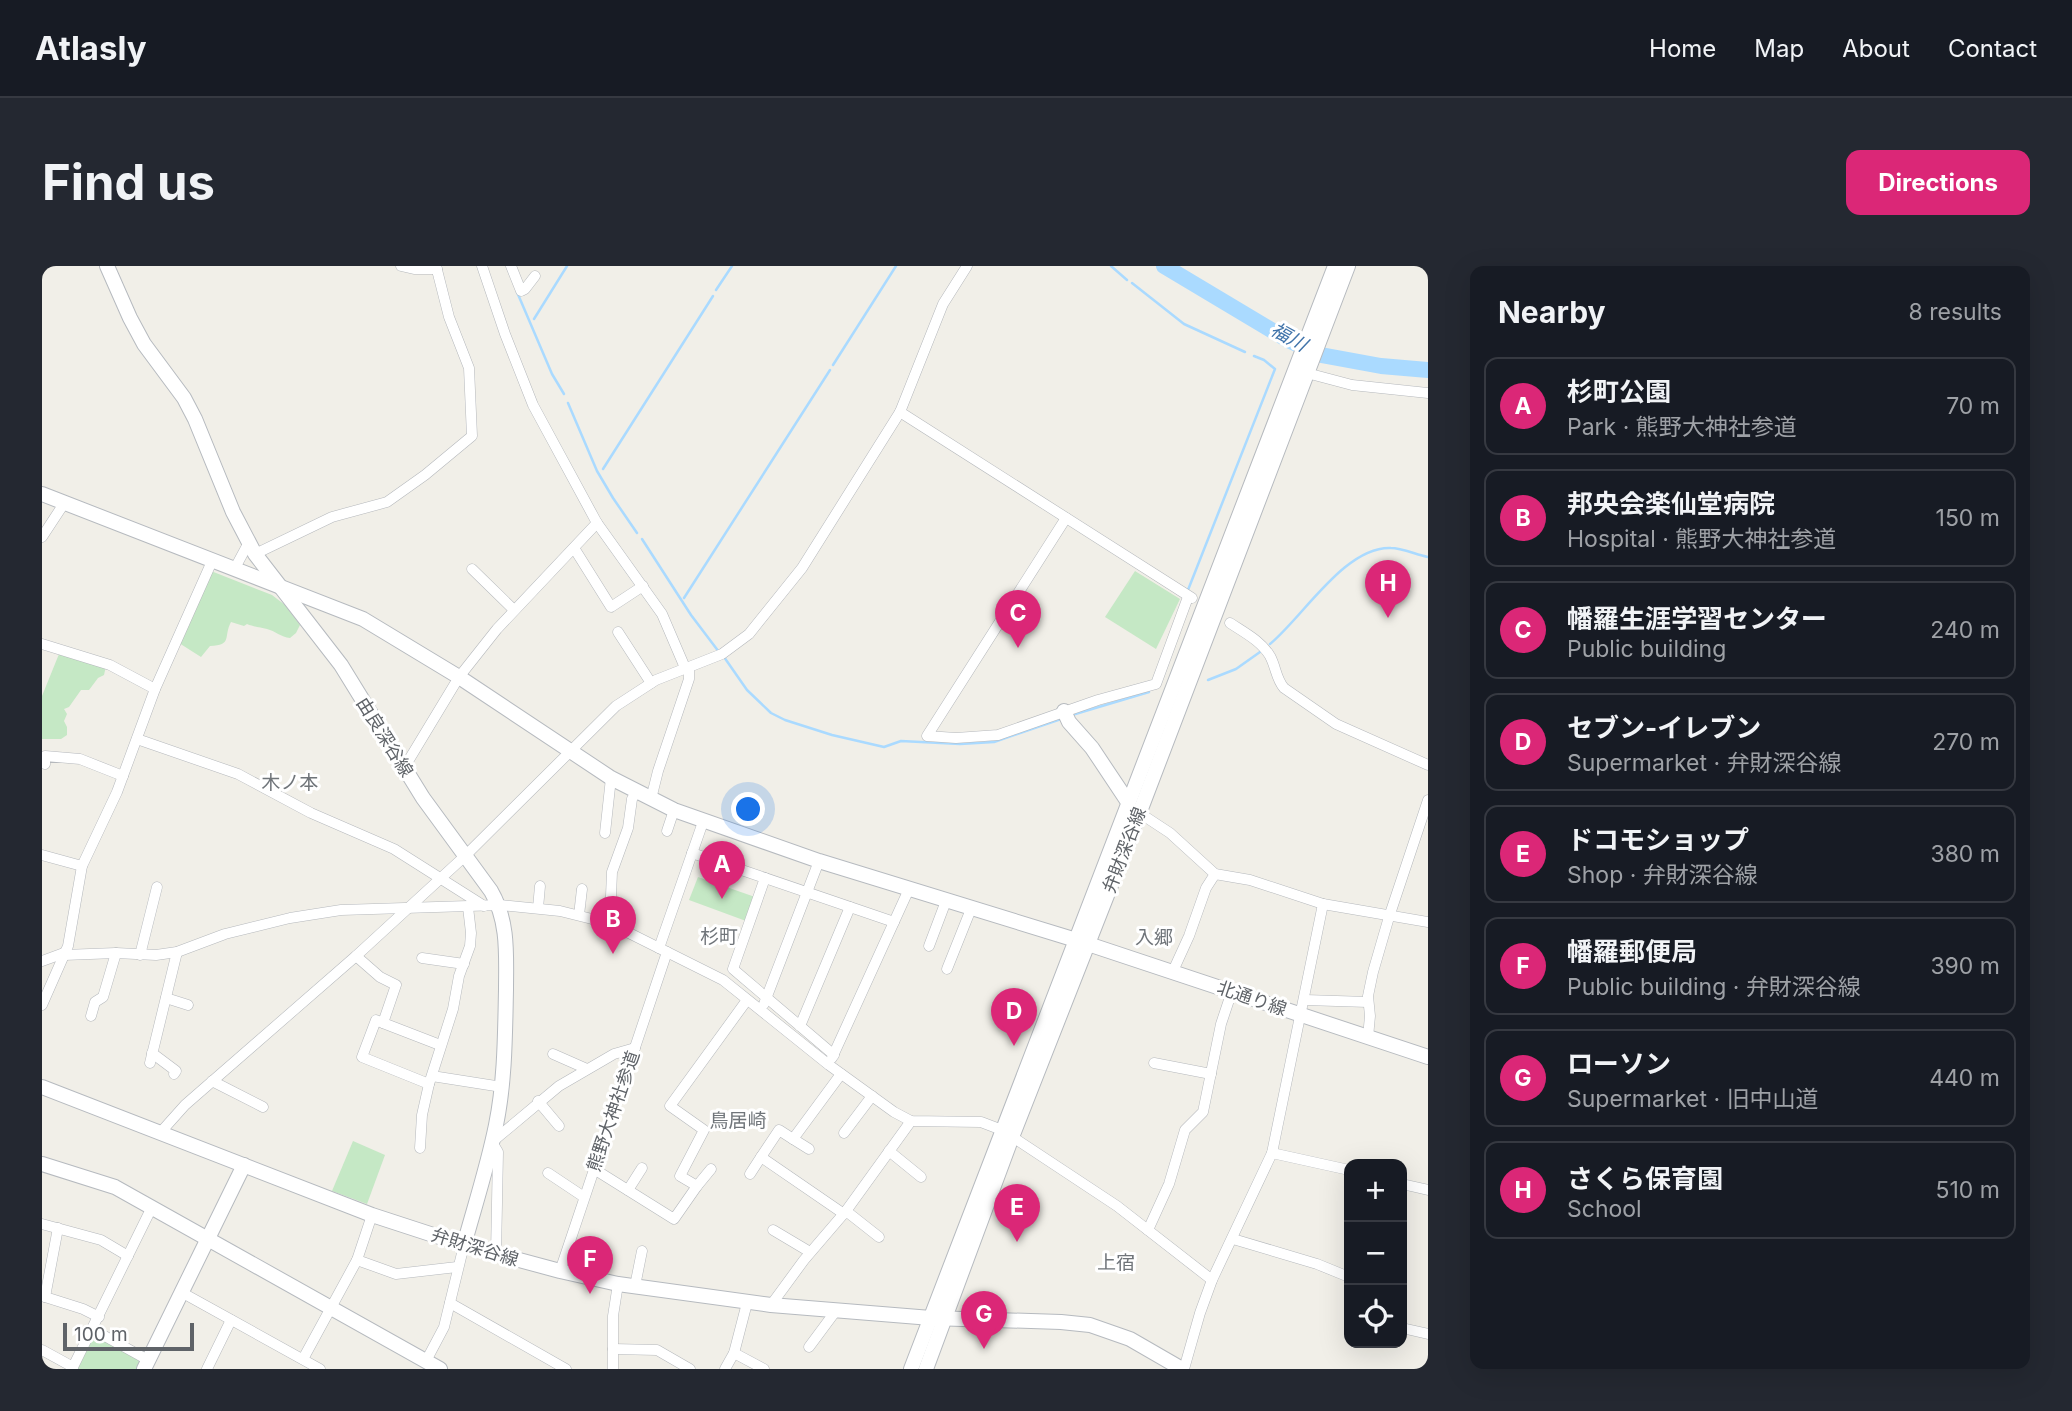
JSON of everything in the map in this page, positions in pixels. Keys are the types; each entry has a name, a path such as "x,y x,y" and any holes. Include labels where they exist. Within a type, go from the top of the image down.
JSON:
{"main road":[{"name":"由良深谷線","path":"107,266 144,344 184,398 195,419 233,512 252,548 341,665 404,768 491,891 492,906 507,947 502,1087 492,1142 464,1245"},
{"path":"1305,370 1316,315 1335,266"},
{"path":"1305,370 1348,266"},
{"name":"弁財深谷線","path":"1082,942 1128,802 1305,370"},
{"name":"弁財深谷線","path":"42,1087 372,1214 464,1245 560,1271 618,1284 747,1303 938,1318 1082,942 1139,814 1305,370"},
{"name":"北通り線","path":"42,494 363,619 459,677 611,778 674,810 819,861 1173,971 1428,1057"},
{"path":"1064,711 1069,722 1092,748 1128,802"},
{"path":"42,1164 115,1187 440,1369"},
{"path":"146,1365 244,1165"},
{"path":"911,1369 938,1318"},
{"path":"926,1369 938,1318"},
{"path":"938,1318 1090,1325 1130,1339 1183,1369"}],"street":[{"path":"235,568 252,548 332,517 387,502 418,481 472,436 469,368 449,317 438,267 414,269 401,266"},
{"path":"482,266 533,405 597,523 662,614 687,669 689,680 651,799"},
{"path":"511,266 521,291 535,276"},
{"path":"160,1133 185,1105 356,956 465,856 616,706 651,683 722,654 741,642 784,593 900,412 943,304 967,266"},
{"path":"1305,370 1352,385 1428,393"},
{"path":"900,412 1066,518 1191,598 1156,684 1064,711 998,735 956,738 927,736 1066,518"},
{"path":"42,537 65,502"},
{"path":"404,768 459,677 514,610 597,523"},
{"path":"574,548 611,607 643,586"},
{"path":"42,1005 68,942 82,866 123,776 155,689 213,559"},
{"path":"472,569 514,610"},
{"path":"1230,623 1259,641 1270,657 1284,688 1336,724 1428,765"},
{"path":"618,632 651,683"},
{"path":"42,644 110,665 155,689"},
{"path":"137,739 238,774 311,813 394,849 492,906"},
{"path":"42,764 45,764 45,756 80,759 123,776"},
{"path":"605,833 611,778"},
{"path":"605,923 611,896 608,872 628,828 632,799 636,792"},
{"path":"1368,1037 1368,1002 1388,917 1428,800"},
{"path":"1128,802 1139,814 1170,833 1215,874 1250,880 1323,904 1428,922"},
{"path":"667,831 674,810"},
{"name":"熊野大神社参道","path":"560,1271 635,1048 703,821"},
{"path":"692,853 894,922"},
{"path":"42,855 82,866"},
{"path":"761,1010 819,861"},
{"path":"1173,971 1206,888 1215,874"},
{"path":"765,878 733,969 800,1026 841,1074 911,1121 981,1122 1007,1133 1117,1206 1212,1280"},
{"path":"538,908 540,886"},
{"path":"140,955 158,887"},
{"path":"579,915 582,888"},
{"path":"831,1060 909,889"},
{"path":"929,946 946,901"},
{"path":"1183,1369 1212,1280 1272,1153 1323,904"},
{"path":"42,961 64,954 156,955 177,951 221,935 315,913 360,909 492,906 538,908 579,915 605,923 723,980 831,1060"},
{"path":"420,1147 422,1115 470,946 468,907"},
{"path":"800,1026 850,907"},
{"path":"947,968 971,909"},
{"path":"174,1074 176,1070 151,1058 177,951"},
{"path":"91,1016 95,1002 103,998 116,953"},
{"path":"356,956 380,977 396,985 383,1023"},
{"path":"422,958 464,964"},
{"path":"1148,1230 1169,1184 1185,1130 1203,1112 1221,1024 1232,991"},
{"path":"166,998 188,1005"},
{"path":"697,1186 681,1176 704,1130 670,1107 747,1000"},
{"path":"1305,1000 1368,1002"},
{"path":"440,1045 376,1020 362,1057 431,1080 502,1087"},
{"path":"496,1254 498,1152 492,1142 538,1101 614,1054 635,1048"},
{"path":"552,1054 587,1069"},
{"path":"1154,1063 1211,1074"},
{"path":"793,1139 841,1074"},
{"path":"212,1081 263,1107"},
{"path":"844,1133 872,1096"},
{"path":"538,1101 559,1126"},
{"path":"771,1305 810,1252 845,1212 911,1121"},
{"path":"750,1174 779,1130 809,1149"},
{"path":"889,1151 921,1177"},
{"path":"1272,1153 1344,1169"},
{"path":"761,1157 879,1237"},
{"path":"628,1190 642,1168"},
{"path":"594,1169 674,1219 711,1169"},
{"path":"548,1172 584,1197"},
{"path":"1407,1185 1428,1190"},
{"path":"42,1350 72,1368 152,1207"},
{"path":"303,1359 357,1260 372,1214"},
{"path":"42,1224 101,1240 128,1256"},
{"path":"58,1228 44,1296 99,1317"},
{"path":"773,1230 810,1252"},
{"path":"1233,1239 1317,1264 1344,1275"},
{"path":"426,1361 444,1327 464,1245"},
{"path":"635,1286 642,1251"},
{"path":"357,1260 396,1274 457,1267"},
{"path":"613,1369 613,1316 618,1284"},
{"path":"181,1292 320,1369"},
{"path":"450,1303 566,1369"},
{"path":"725,1369 734,1353 747,1303"},
{"path":"809,1347 835,1312"},
{"path":"207,1369 231,1320"},
{"path":"92,1329 146,1365"},
{"path":"1407,1329 1428,1334"},
{"path":"613,1349 657,1350 690,1369"},
{"path":"734,1353 764,1369"}],"green space":[{"path":"211,571 272,595 285,605 300,625 296,633 290,638 267,629 231,622 225,642 210,646 201,657 179,643"},
{"path":"1135,571 1180,599 1156,649 1105,617"},
{"path":"59,654 106,666 104,675 98,678 89,690 81,690 69,707 64,709 67,714 64,721 67,735 61,739 42,739 42,696"},
{"path":"698,877 755,897 746,921 689,900"},
{"path":"353,1141 385,1155 367,1204 332,1191"},
{"path":"98,1335 138,1358 140,1364 137,1369 77,1369 93,1336"}],"waterway":[{"path":"534,319 567,266"},
{"path":"716,290 732,266"},
{"path":"833,365 896,266"},
{"path":"1111,266 1127,280"},
{"name":"福川","path":"1164,266 1288,340 1321,355 1381,366 1428,370"},
{"path":"1132,283 1184,324 1245,352"},
{"path":"517,292 552,374 564,394"},
{"path":"603,469 713,296"},
{"path":"1188,590 1275,369 1254,356"},
{"path":"684,598 830,370"},
{"path":"568,403 597,471 637,533"},
{"path":"642,539 691,615 719,652"},
{"path":"1270,644 1341,570 1357,558 1374,550 1391,548 1428,557"},
{"path":"1208,680 1236,669 1260,652"},
{"path":"724,657 747,690 771,713 832,735 884,747 901,741 960,744 994,742 1061,719"},
{"path":"1072,715 1149,692"}],"place":[{"name":"さくら保育園","path":"1388,618"},
{"name":"幡羅生涯学習センター","path":"1018,648"},
{"name":"杉町公園","path":"722,899"},
{"name":"邦央会楽仙堂病院","path":"613,954"},
{"name":"セブン-イレブン","path":"1014,1046"},
{"name":"ドコモショップ","path":"1017,1242"},
{"name":"幡羅郵便局","path":"590,1294"},
{"name":"ローソン","path":"984,1349"}],"district":[{"name":"木ノ本","path":"290,782"},
{"name":"杉町","path":"719,936"},
{"name":"入郷","path":"1154,937"},
{"name":"鳥居崎","path":"738,1120"},
{"name":"上宿","path":"1116,1262"}]}
